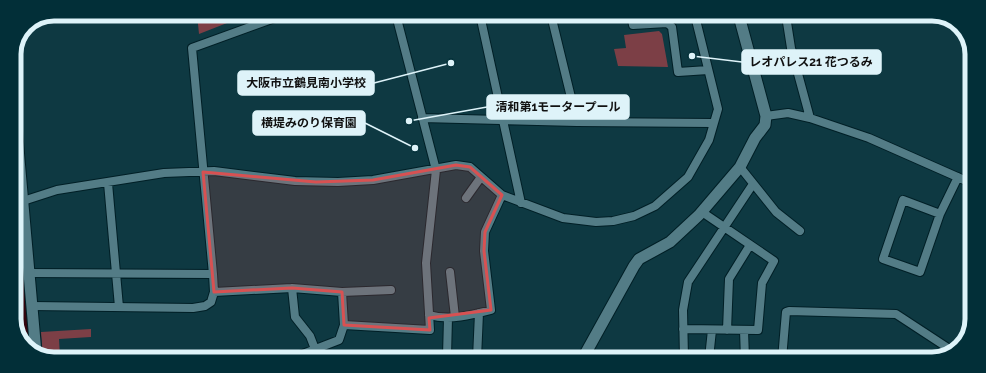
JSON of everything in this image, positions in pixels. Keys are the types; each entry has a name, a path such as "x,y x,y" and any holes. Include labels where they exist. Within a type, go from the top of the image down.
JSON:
{"street":[{"path":"32,306 199,307 211,302 214,292 213,274 192,48 266,21"},
{"path":"344,325 430,330 426,263 436,170 398,21"},
{"path":"481,21 521,203"},
{"path":"552,21 577,122"},
{"path":"632,21 633,25 667,23 672,27 678,72 708,70"},
{"path":"22,201 57,190 164,173 204,172 294,181 333,182 373,180 436,170 456,165 470,167 502,195 563,218 578,221 613,221 634,216 655,206 688,177 709,140 718,109 696,21"},
{"path":"586,352 639,259 670,242 702,212 740,167 755,138 765,124 766,116 741,21"},
{"path":"787,21 791,48 810,118"},
{"path":"766,116 788,113 810,118 869,138 965,180"},
{"path":"422,118 577,122 713,123"},
{"path":"740,167 776,212 800,231"},
{"path":"466,198 481,177"},
{"path":"940,214 903,200 883,259 920,272 940,214 958,177"},
{"path":"108,183 119,307"},
{"path":"684,352 683,310 688,282 753,184"},
{"path":"21,189 35,346"},
{"path":"429,315 439,318 491,310 484,251 485,232 502,195"},
{"path":"683,329 758,330 762,283 774,261 702,212"},
{"path":"727,330 729,279 750,245"},
{"path":"447,352 451,317 450,272"},
{"path":"29,273 213,274"},
{"path":"214,292 292,288 342,292 391,290"},
{"path":"292,288 295,317 310,336 315,349"},
{"path":"308,352 339,340 344,325 342,292"},
{"path":"783,352 786,312 789,311 896,314 948,348"},
{"path":"477,352 479,313"},
{"path":"710,352 712,330"},
{"path":"744,330 745,352"}],"highlighted area":[{"path":"456,165 470,167 502,195 485,232 484,251 491,310 429,318 430,330 344,325 342,292 292,288 214,292 203,172 316,182 373,180"}],"shaded area":[{"path":"198,21 232,21 199,34"},
{"path":"659,31 662,34 668,67 618,66 614,49 626,48 624,35"},
{"path":"21,247 29,340 24,332 21,321"},
{"path":"91,329 91,337 59,339 60,352 50,352 42,350 41,332"}],"place":[{"name":"レオパレス21 花つるみ","path":"692,56"},
{"name":"大阪市立鶴見南小学校","path":"451,63"},
{"name":"清和第1モータープール","path":"409,121"},
{"name":"横堤みのり保育園","path":"415,148"}]}
